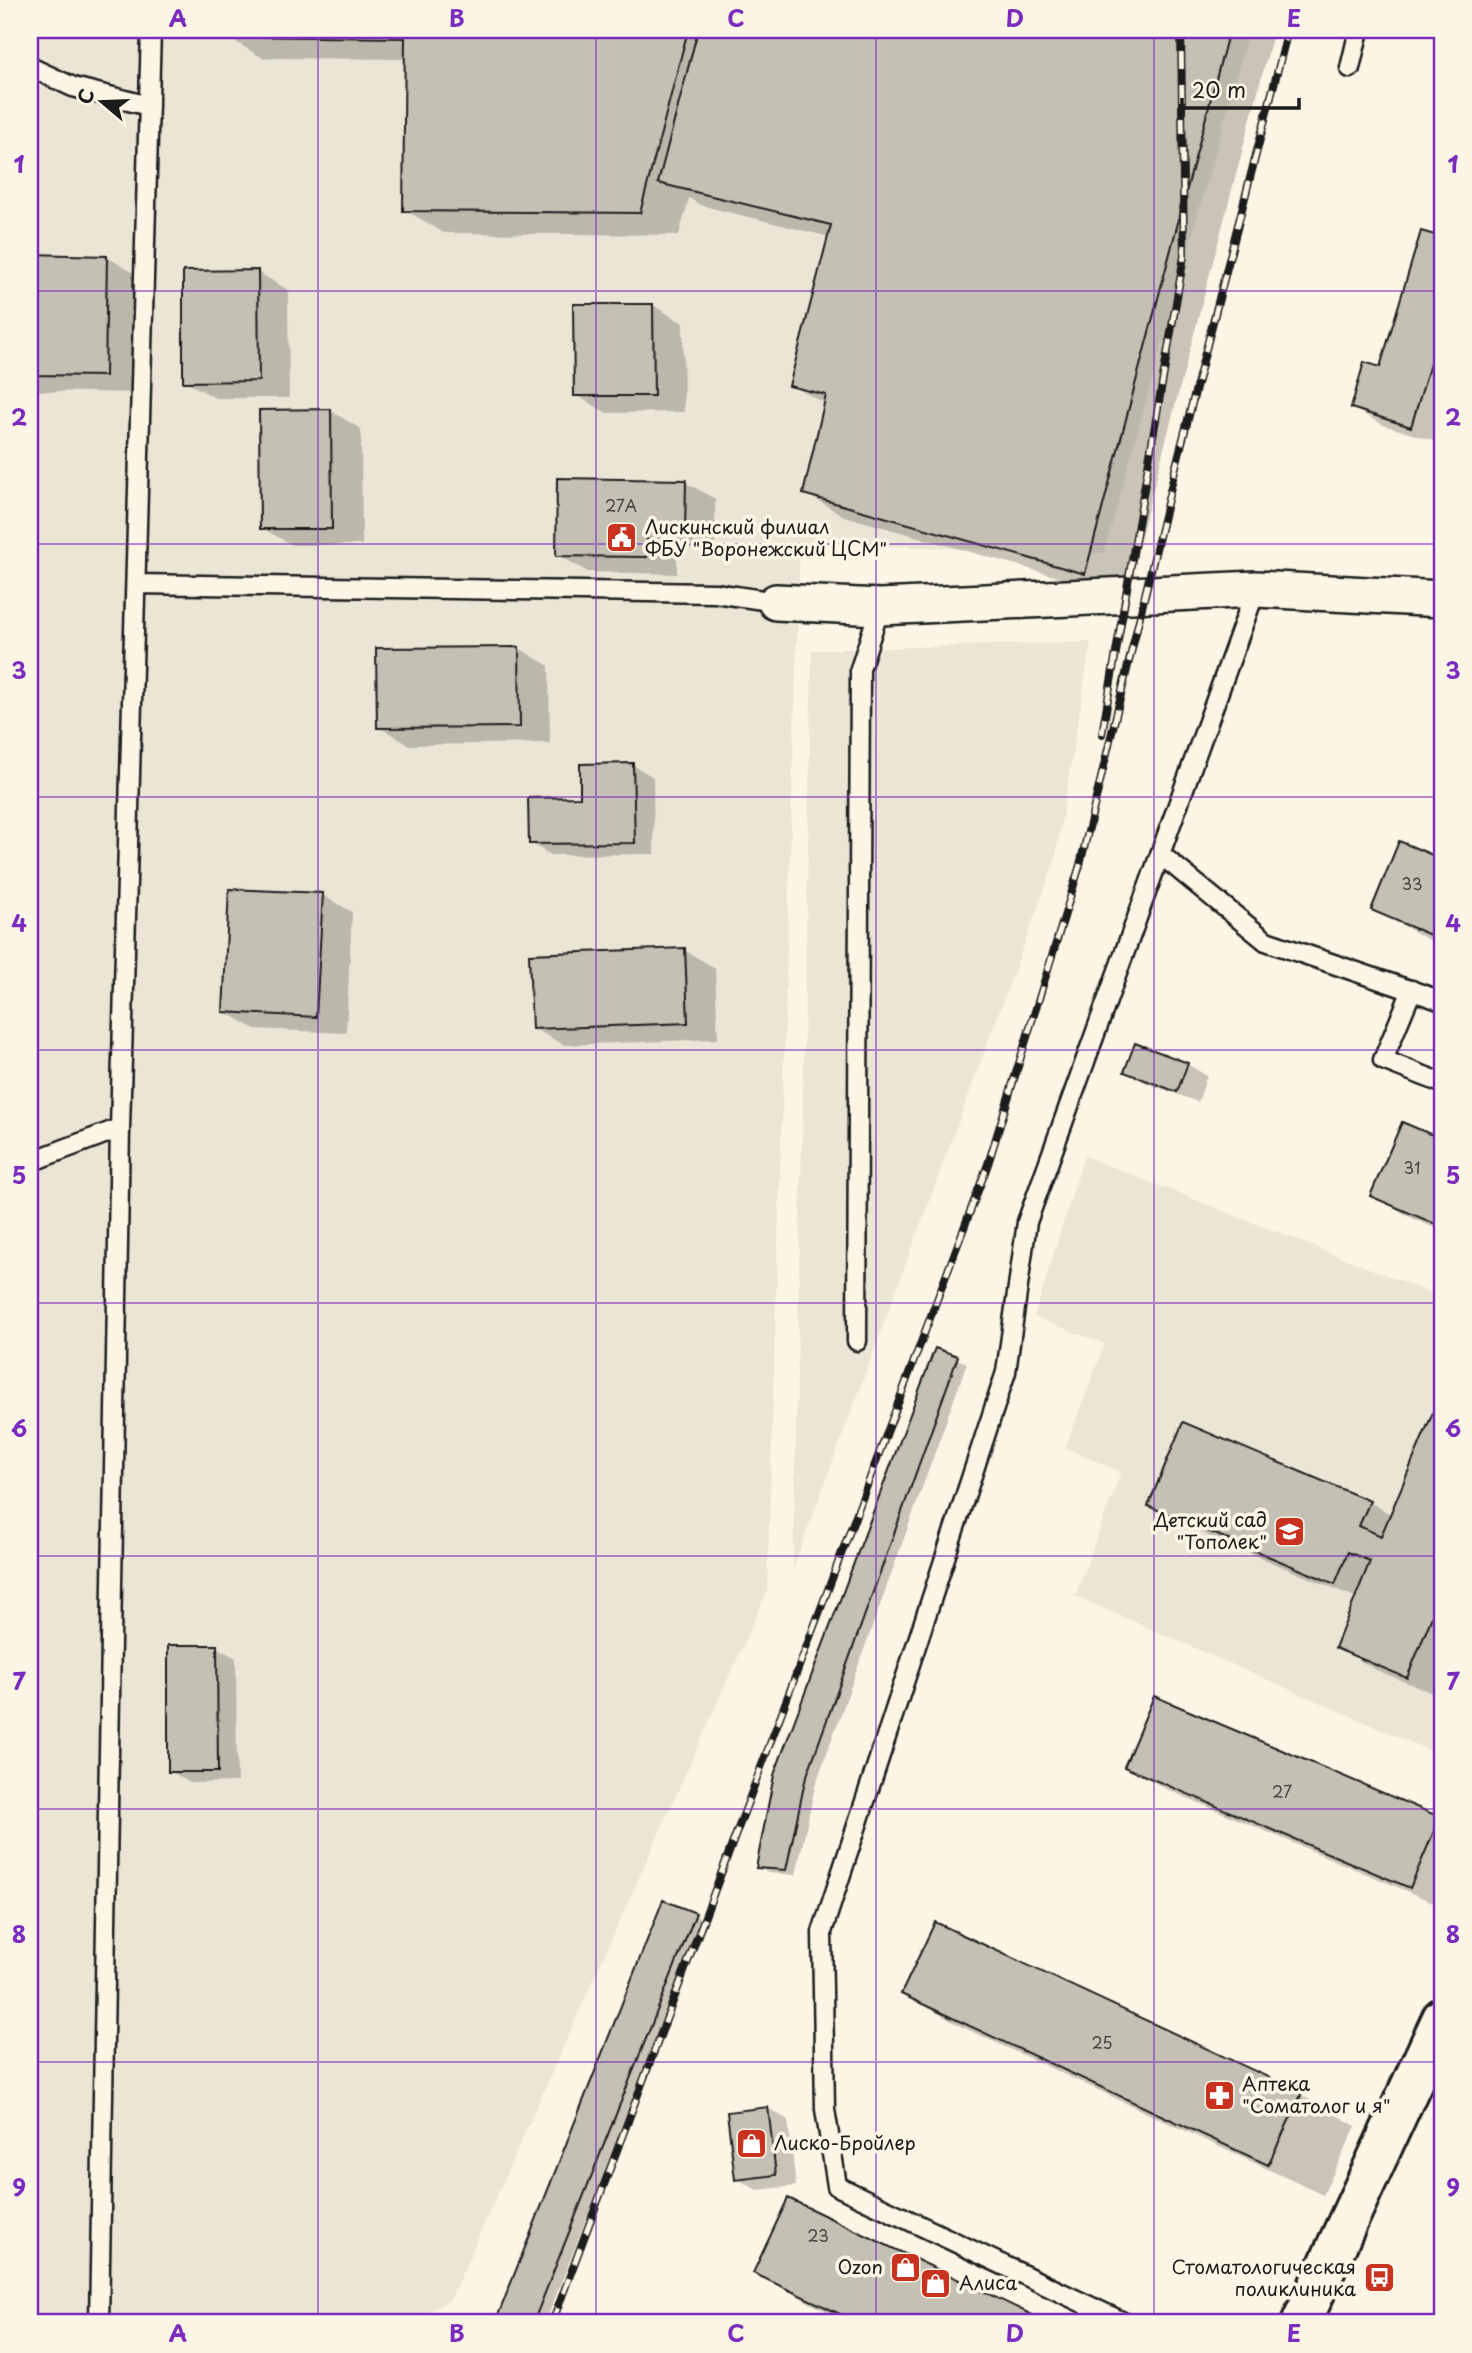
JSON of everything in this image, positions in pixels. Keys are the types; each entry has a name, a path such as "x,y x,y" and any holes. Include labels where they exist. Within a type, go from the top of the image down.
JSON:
{"main road":[{"path":"1301,2323 1431,2072 1442,2018"}],"street":[{"path":"776,602 880,607 1256,589 1442,599"}],"lane":[{"path":"99,2323 120,1128 151,30"},
{"path":"1350,68 1359,30"},
{"path":"30,67 73,87 149,106"},
{"path":"136,584 715,593 776,602"},
{"path":"1125,2323 837,2186 825,2109 822,1932 1006,1372 1027,1222 1256,589"},
{"path":"857,1341 860,669 880,607"},
{"path":"1160,854 1266,941 1442,1002"},
{"path":"1412,990 1383,1060 1442,1083"},
{"path":"30,1162 120,1128"}],"shaded area":[{"path":"30,30 1249,30 1104,553 800,543 767,1592 450,2300 408,2323 30,2323"},
{"path":"1091,642 1055,861 793,1569 812,650"},
{"path":"1084,1156 1442,1297 1442,1756 1075,1596 1121,1472 1065,1448 1105,1344 1034,1317"}],"building":[{"path":"222,30 688,30 640,213 403,211 405,38 222,36"},
{"path":"698,30 1229,30 1085,574 803,494 826,395 789,386 831,225 658,183"},
{"path":"1421,231 1442,237 1442,324 1411,427 1351,408 1364,362 1380,367"},
{"path":"30,254 107,256 105,376 30,375"},
{"path":"258,270 259,381 183,382 183,271"},
{"path":"573,304 653,304 654,396 574,396"},
{"path":"331,409 332,529 260,529 259,410"},
{"path":"557,478 686,480 685,532 647,532 647,557 556,556"},
{"path":"519,647 520,727 377,728 376,648"},
{"path":"633,763 635,843 529,844 528,798 580,797 580,764"},
{"path":"1399,841 1442,859 1442,940 1371,910"},
{"path":"229,889 323,893 316,1017 223,1012"},
{"path":"685,948 688,1023 532,1029 529,954"},
{"path":"1135,1043 1188,1063 1177,1092 1124,1072"},
{"path":"1402,1122 1442,1139 1442,1227 1370,1196"},
{"path":"935,1348 958,1356 805,1781 786,1870 756,1868 774,1775"},
{"name":"Детский сад \"Тополек\"","path":"1442,1391 1442,1592 1407,1678 1335,1648 1370,1561 1348,1552 1335,1584 1148,1506 1183,1422 1370,1501 1359,1526 1381,1536"},
{"path":"168,1645 217,1645 218,1772 168,1772"},
{"path":"1154,1696 1440,1817 1410,1888 1124,1767"},
{"path":"663,1900 696,1913 533,2323 495,2323"},
{"path":"935,1922 1302,2093 1268,2165 901,1994"},
{"name":"Лиско-Бройлер","path":"768,2107 776,2175 735,2180 727,2112"},
{"path":"788,2198 1049,2323 859,2323 753,2273"}],"railway":[{"path":"1102,734 1184,256 1181,30"},
{"path":"552,2323 988,1164 1080,865 1176,466 1288,30"}],"place":[{"name":"Лискинский филиал ФБУ \"Воронежский ЦСМ\"","path":"622,538"},
{"name":"Детский сад \"Тополек\"","path":"1290,1531"},
{"name":"Аптека \"Соматолог и я\"","path":"1219,2095"},
{"name":"Лиско-Бройлер","path":"751,2143"},
{"name":"Ozon","path":"906,2267"},
{"name":"Стоматологическая поликлиника","path":"1379,2278"},
{"name":"Алиса","path":"936,2283"}]}
